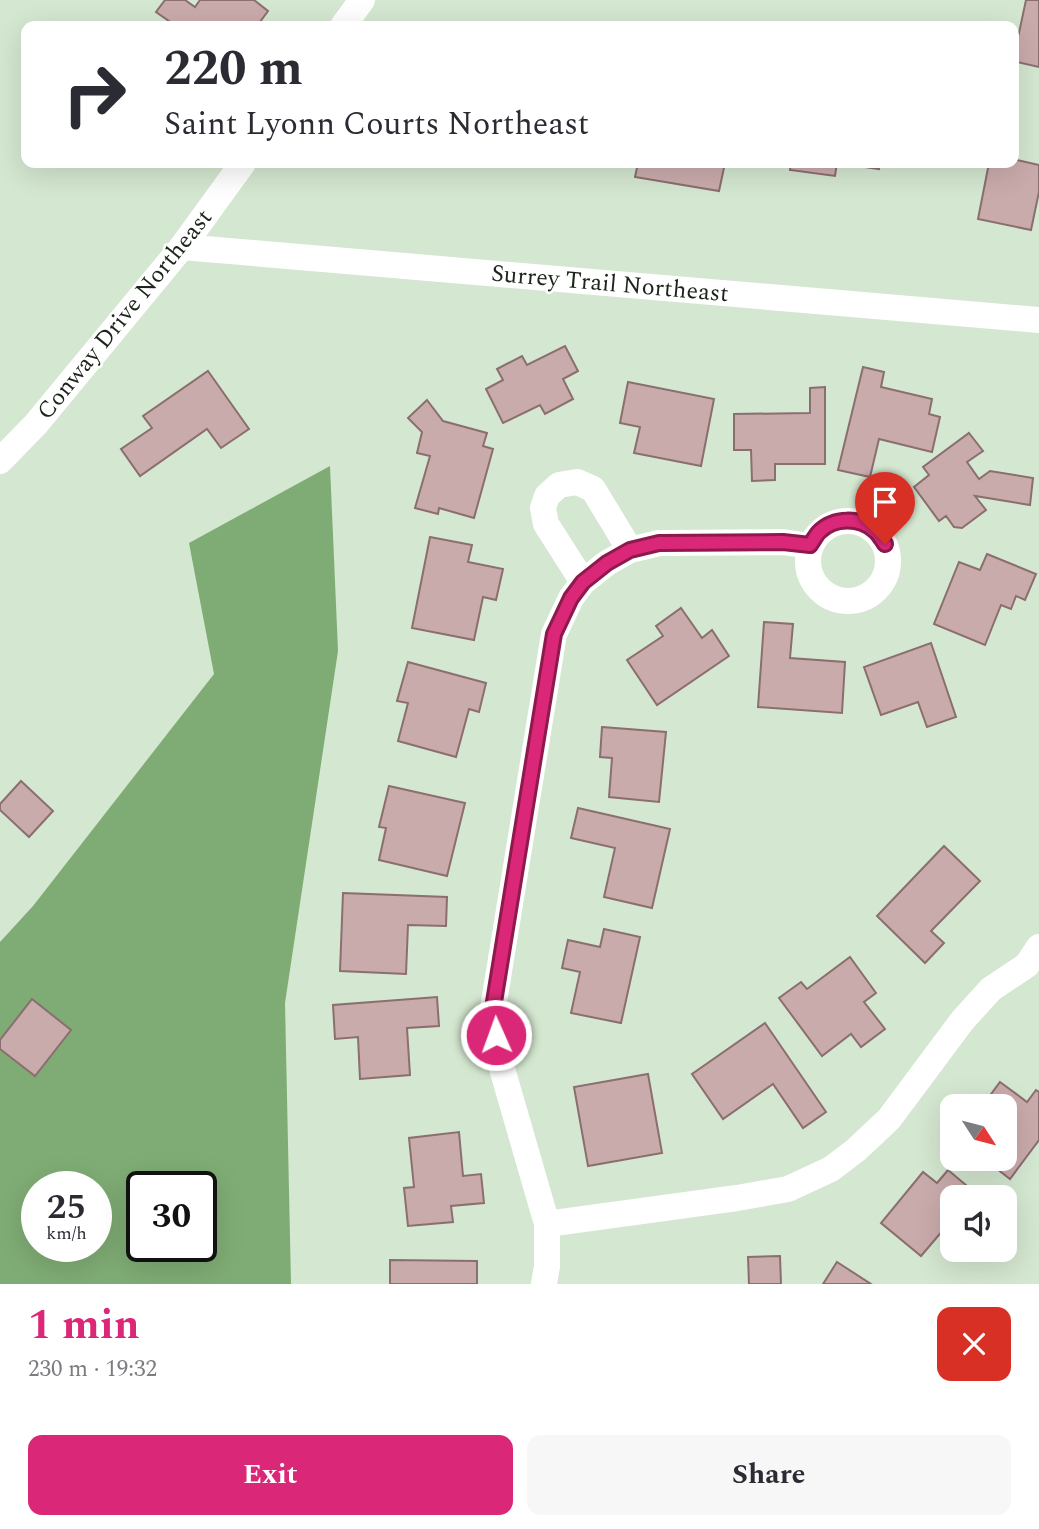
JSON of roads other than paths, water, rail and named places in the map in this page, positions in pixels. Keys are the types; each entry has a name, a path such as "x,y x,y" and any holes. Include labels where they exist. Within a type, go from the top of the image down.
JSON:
{"street":[{"path":"347,21 362,0"},
{"name":"Conway Drive Northeast","path":"0,461 36,424 182,247 239,168"},
{"name":"Surrey Trail Northeast","path":"182,247 1039,320"},
{"path":"583,582 546,524 543,508 547,496 559,485 578,482 593,489 630,550"},
{"path":"544,1284 547,1224 503,1072 493,1008 554,634 571,598 583,582 607,563 630,550 659,543 783,542 810,545"},
{"path":"547,1224 788,1189 831,1169 889,1119 962,1021 991,989 1035,960"}]}
